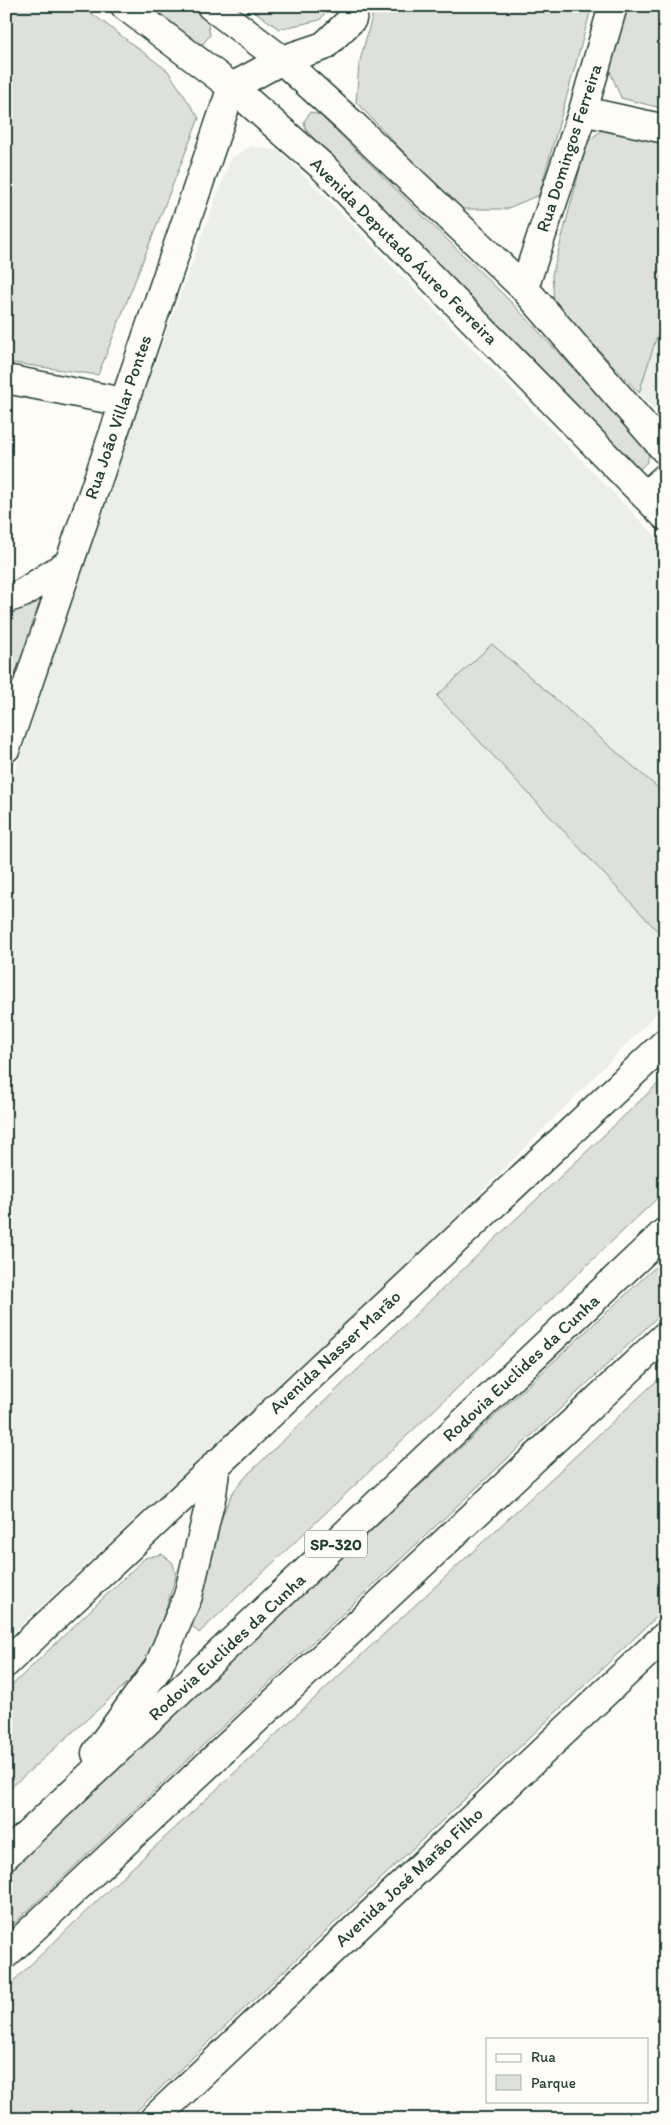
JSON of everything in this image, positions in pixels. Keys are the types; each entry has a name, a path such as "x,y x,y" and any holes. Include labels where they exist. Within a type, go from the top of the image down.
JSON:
{"main road":[{"name":"Avenida Deputado Áureo Ferreira","path":"125,6 232,87 323,167 655,487 665,516"},
{"path":"212,6 282,60 350,122 524,288 665,450"},
{"path":"232,87 282,60 324,46 352,19 355,6"},
{"name":"Rua Domingos Ferreira","path":"524,288 583,111 613,6"},
{"name":"Rua João Villar Pontes","path":"8,733 69,563 232,87"},
{"path":"583,111 665,129"},
{"path":"6,379 123,402"},
{"path":"6,599 23,593 69,563"},
{"name":"Avenida Nasser Marão","path":"6,1663 665,1043"},
{"name":"Rodovia Euclides da Cunha","path":"6,1855 665,1232"},
{"path":"6,1954 665,1336"},
{"path":"52,1812 158,1668 188,1596 212,1494 216,1464"},
{"name":"Avenida José Marão Filho","path":"154,2119 665,1636"}],"shaded area":[{"path":"251,146 280,151 665,546 665,794 492,644 437,696 665,939 665,1005 417,1257 6,1639 6,796 28,736 81,567 231,158"},
{"path":"665,310 665,420 639,393"}],"green space":[{"path":"6,6 82,6 168,71 199,118 98,375 6,362"},
{"path":"145,6 190,6 207,20 210,35 203,44 192,42"},
{"path":"247,6 330,6 320,20 279,29"},
{"path":"375,6 592,6 539,195 506,209 458,209 356,102 359,64"},
{"path":"626,6 665,6 665,109 621,98 609,69"},
{"path":"310,112 320,115 512,303 650,451 647,462 639,470 628,466 306,130 304,122"},
{"path":"607,126 665,140 665,310 639,393 554,302 552,275 587,142"},
{"path":"44,595 14,690 6,692 6,615"},
{"path":"492,644 665,794 665,939 437,696"},
{"path":"665,1077 665,1191 199,1633 190,1624 216,1531 232,1493 249,1473"},
{"path":"665,1258 665,1310 6,1931 6,1870"},
{"path":"665,1373 665,1609 128,2119 6,2119 6,1988 118,1881"},
{"path":"162,1554 173,1563 176,1576 153,1650 134,1677 6,1792 6,1691 145,1558"}]}
